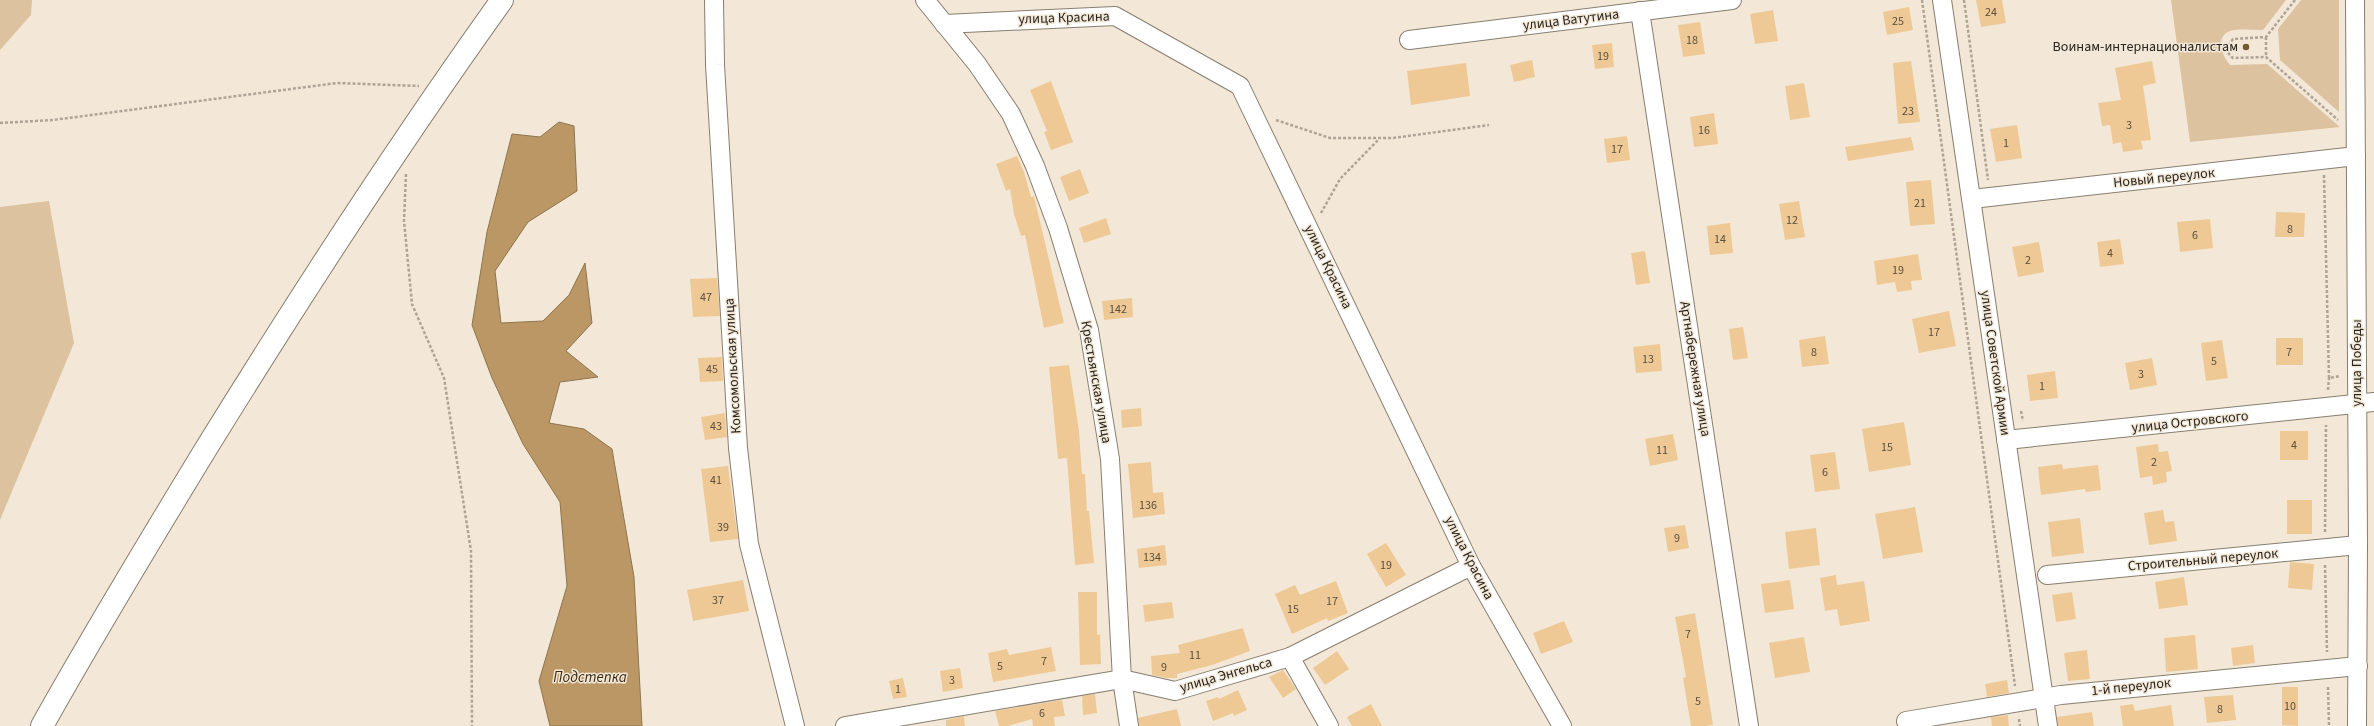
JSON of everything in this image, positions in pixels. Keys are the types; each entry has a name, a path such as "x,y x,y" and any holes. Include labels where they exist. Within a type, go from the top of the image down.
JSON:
{"main road":[{"path":"42,726 97,627 294,306 440,87 502,0"}],"street":[{"name":"Комсомольская улица","path":"714,0 715,65 739,456 750,544 795,726"},
{"name":"Крестьянская улица","path":"925,0 977,64 1011,114 1035,166 1056,221 1089,330 1110,459 1122,679 1129,726"},
{"name":"улица Ватутина","path":"1409,40 1615,7 1640,11 1732,0"},
{"name":"улица Советской Армии","path":"1942,0 2048,726"},
{"name":"улица Победы","path":"2355,0 2357,374 2366,404 2358,546 2357,726"},
{"name":"Артнабережная улица","path":"1640,11 1749,726"},
{"name":"улица Красина","path":"944,24 1115,16 1240,86 1471,566 1562,726"},
{"name":"Новый переулок","path":"1972,199 2356,156"},
{"name":"улица Островского","path":"2006,440 2366,404"},
{"name":"Строительный переулок","path":"2047,575 2358,546"},
{"name":"улица Энгельса","path":"845,726 1122,679 1174,691 1290,656 1471,566"},
{"path":"1290,656 1329,726"},
{"name":"1-й переулок","path":"1906,721 2044,697 2190,681 2358,666"}],"path":[{"path":"1922,0 2020,726"},
{"path":"2266,56 2266,37 2295,0"},
{"path":"2266,37 2233,39 2228,46 2229,54 2233,58 2266,56 2341,122"},
{"path":"0,123 53,120 338,83 440,87"},
{"path":"1253,112 1330,138 1393,138 1490,125"},
{"path":"1310,231 1340,179 1379,138"},
{"path":"2324,160 2329,378 2357,374"},
{"path":"406,166 404,221 412,304 444,378 470,551 472,726"}],"shaded area":[{"path":"0,0 32,0 31,15 0,50"},
{"path":"2171,0 2286,0 2263,30 2234,30 2224,35 2221,45 2224,56 2230,65 2267,64 2340,127 2190,142"},
{"path":"2301,0 2339,0 2339,112 2280,60 2278,29"},
{"path":"49,201 74,343 0,520 0,207"}],"water":[{"name":"Подстепка","path":"559,122 574,126 577,191 528,222 495,271 501,323 543,321 569,295 585,263 592,323 566,351 598,377 560,382 549,423 584,429 612,449 634,577 642,726 550,726 539,681 567,586 560,502 523,444 492,378 472,325 487,232 512,134 540,137"}],"building":[{"path":"1976,0 2002,0 2006,23 1981,27"},
{"path":"1909,7 1913,30 1887,35 1883,12"},
{"path":"1773,10 1778,41 1755,44 1750,14"},
{"path":"1700,22 1705,54 1683,57 1678,25"},
{"path":"1612,43 1614,67 1595,69 1592,45"},
{"path":"1532,60 1535,77 1514,82 1510,65"},
{"path":"1911,61 1920,122 1898,124 1893,63"},
{"path":"2152,61 2156,83 2143,86 2151,140 2141,141 2143,149 2123,152 2121,142 2113,144 2110,125 2102,126 2098,103 2121,100 2115,68"},
{"path":"1466,63 1470,96 1411,105 1407,71"},
{"path":"1051,81 1073,142 1051,150 1044,132 1047,131 1030,90"},
{"path":"1804,83 1810,117 1790,120 1785,86"},
{"path":"1714,113 1718,144 1694,147 1690,117"},
{"path":"2017,125 2022,158 1996,162 1990,129"},
{"path":"1627,136 1630,160 1607,163 1604,139"},
{"path":"1911,137 1914,150 1848,161 1845,147"},
{"path":"1017,156 1024,172 1031,197 1034,196 1064,323 1044,328 1025,235 1021,236 1014,214 1010,189 1006,191 996,164"},
{"path":"1080,169 1089,193 1069,201 1060,177"},
{"path":"1931,180 1935,224 1910,226 1906,182"},
{"path":"1799,201 1805,237 1785,240 1779,204"},
{"path":"2276,212 2305,213 2304,237 2275,237"},
{"path":"1106,218 1111,234 1084,243 1079,228"},
{"path":"2210,219 2213,248 2180,252 2177,222"},
{"path":"1730,223 1733,253 1710,255 1707,226"},
{"path":"2120,239 2124,264 2100,267 2097,242"},
{"path":"2039,242 2044,272 2018,277 2012,247"},
{"path":"1645,251 1650,283 1636,285 1631,253"},
{"path":"1918,254 1922,280 1911,281 1912,290 1897,292 1895,282 1877,285 1874,261"},
{"path":"717,278 720,316 693,317 690,279"},
{"path":"1132,298 1133,317 1104,320 1102,301"},
{"path":"1949,311 1956,346 1919,353 1912,319"},
{"path":"1743,327 1748,358 1733,360 1729,329"},
{"path":"1825,336 1829,364 1802,367 1799,340"},
{"path":"2276,338 2303,338 2303,365 2276,365"},
{"path":"2222,340 2228,378 2206,381 2201,343"},
{"path":"1660,344 1662,371 1636,373 1633,347"},
{"path":"722,357 723,381 700,382 698,358"},
{"path":"2152,358 2157,385 2130,390 2125,363"},
{"path":"1069,365 1079,431 1082,474 1085,474 1087,511 1089,511 1094,563 1075,565 1067,458 1058,459 1049,367"},
{"path":"2055,371 2058,398 2030,401 2027,375"},
{"path":"1141,408 1142,426 1122,428 1121,410"},
{"path":"725,413 727,437 705,440 701,417"},
{"path":"1904,422 1911,465 1869,472 1862,429"},
{"path":"2280,431 2308,431 2308,460 2280,460"},
{"path":"1673,434 1678,460 1650,466 1645,439"},
{"path":"2158,444 2159,452 2168,451 2172,471 2166,472 2167,482 2153,485 2152,476 2140,478 2136,447"},
{"path":"1835,452 1840,489 1815,492 1810,455"},
{"path":"1151,462 1153,493 1163,492 1165,514 1133,518 1128,464"},
{"path":"2062,464 2063,469 2098,465 2101,490 2086,492 2085,489 2041,495 2038,467"},
{"path":"728,466 738,539 710,542 701,469"},
{"path":"2287,500 2312,500 2312,534 2287,534"},
{"path":"1915,507 1923,552 1883,559 1875,514"},
{"path":"2163,510 2165,522 2174,521 2177,541 2149,545 2144,513"},
{"path":"2080,518 2084,553 2052,557 2048,522"},
{"path":"1685,525 1689,548 1668,552 1664,528"},
{"path":"1816,528 1820,565 1789,569 1785,532"},
{"path":"1386,543 1406,575 1386,587 1367,554"},
{"path":"1165,545 1167,565 1139,568 1137,549"},
{"path":"2290,562 2314,564 2312,590 2288,588"},
{"path":"1836,575 1837,585 1864,581 1870,621 1840,626 1837,609 1825,611 1820,578"},
{"path":"2184,577 2188,605 2159,609 2155,582"},
{"path":"743,580 749,611 693,621 687,590"},
{"path":"1790,580 1794,609 1765,613 1761,584"},
{"path":"1336,581 1348,613 1328,621 1327,618 1292,634 1275,594 1295,585 1300,595"},
{"path":"1078,592 1097,592 1097,635 1100,634 1101,664 1080,665"},
{"path":"2072,592 2076,619 2056,622 2052,595"},
{"path":"1172,602 1174,618 1145,622 1143,605"},
{"path":"1695,613 1713,725 1705,726 1691,726 1683,678 1686,677 1675,617"},
{"path":"1564,621 1573,642 1541,654 1533,633"},
{"path":"1243,628 1250,651 1212,665 1177,674 1177,678 1152,675 1151,656 1180,653 1178,645"},
{"path":"2195,635 2198,669 2166,672 2164,638"},
{"path":"1804,637 1810,672 1775,678 1769,643"},
{"path":"2253,645 2255,663 2233,666 2231,648"},
{"path":"1051,647 1056,671 993,682 988,653 1007,649 1009,655"},
{"path":"2087,650 2090,679 2068,681 2064,653"},
{"path":"1337,651 1349,669 1325,685 1313,668"},
{"path":"960,668 963,688 943,692 940,671"},
{"path":"1283,670 1296,689 1283,698 1269,677"},
{"path":"903,678 907,697 893,699 889,681"},
{"path":"2007,680 2009,693 1987,697 1985,684"},
{"path":"2282,687 2298,687 2298,726 2282,725"},
{"path":"1238,690 1247,710 1234,716 1233,713 1213,721 1206,701 1218,697 1219,699"},
{"path":"1095,694 1097,713 1083,715 1082,696"},
{"path":"2233,695 2236,720 2207,723 2204,697"},
{"path":"1062,700 1065,716 1054,717 1055,726 1033,726 1032,719 1008,726 999,726 995,711"},
{"path":"1371,704 1382,726 1352,726 1347,717"},
{"path":"2133,704 2135,711 2171,705 2174,726 2123,726 2120,706"},
{"path":"1177,709 1181,726 1139,726 1138,718"},
{"path":"2092,712 2094,726 2058,726 2057,717"},
{"path":"2008,715 2009,726 1992,726 1991,717"},
{"path":"964,716 965,726 946,726 946,720"}],"place":[{"name":"Воинам-интернационалистам","path":"2246,47"}]}
